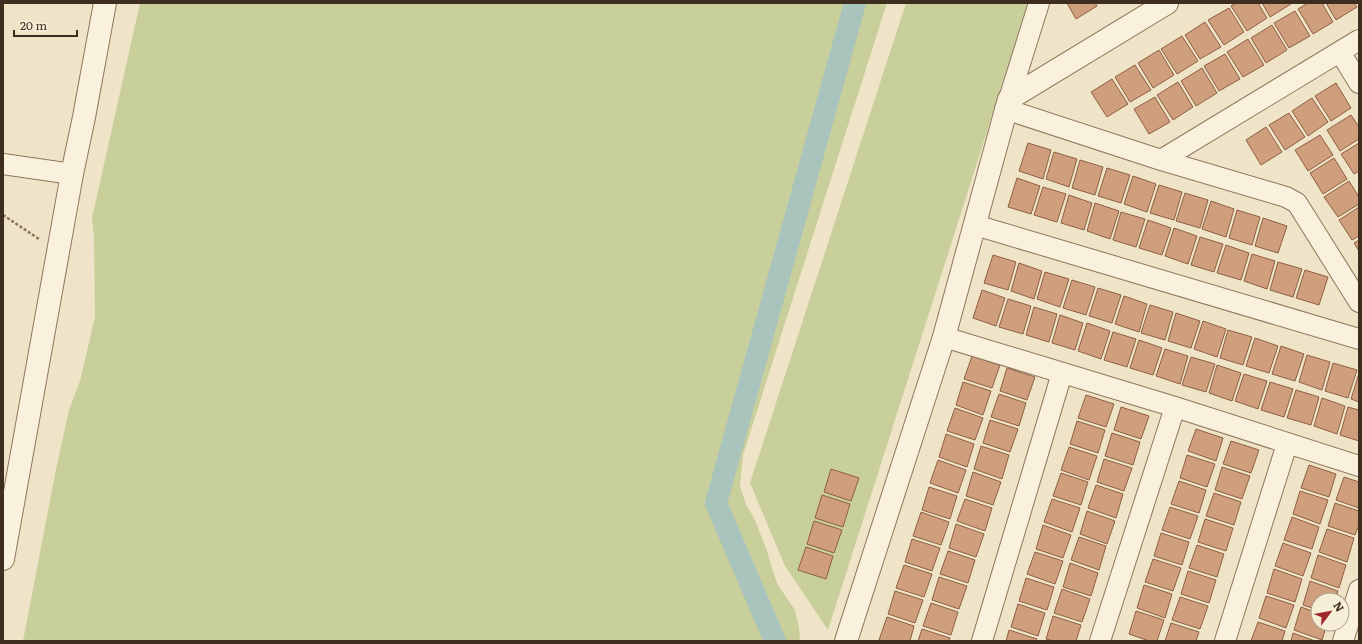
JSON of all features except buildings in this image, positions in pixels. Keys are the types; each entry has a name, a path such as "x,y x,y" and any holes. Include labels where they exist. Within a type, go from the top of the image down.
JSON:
{"street":[{"path":"3,559 72,174 105,3"},
{"path":"846,641 944,337 1007,104 1039,3"},
{"path":"1007,104 1167,3"},
{"path":"1160,160 1359,40"},
{"path":"1340,52 1359,83"},
{"path":"1007,104 1160,160 1286,197 1297,203 1359,302"},
{"path":"3,164 72,174"},
{"path":"975,226 1359,339"},
{"path":"944,337 1359,466"},
{"path":"982,641 1062,373"},
{"path":"1100,641 1175,408"},
{"path":"1225,641 1287,444"},
{"path":"1342,641 1359,590"}],"path":[{"path":"3,215 58,251"}],"green space":[{"path":"140,3 887,3 743,455 740,487 746,504 755,520 778,585 795,610 799,627 800,641 23,641 56,469 69,410 80,381 95,317 94,239 92,218"},
{"path":"906,3 1028,3 828,630 785,566 750,483"}],"waterway":[{"path":"775,641 716,503 855,3"}]}
